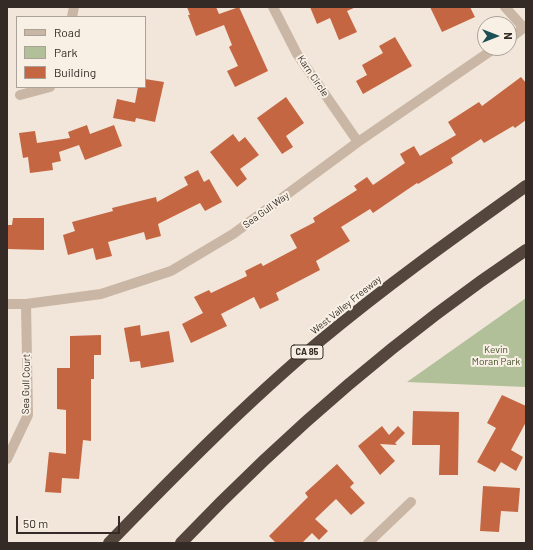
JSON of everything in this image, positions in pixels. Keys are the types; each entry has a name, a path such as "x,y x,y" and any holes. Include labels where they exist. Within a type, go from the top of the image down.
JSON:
{"highway":[{"name":"West Valley Freeway","path":"109,543 242,410 320,341 406,272 526,186"},
{"path":"181,543 277,449 354,381 467,291 526,250"}],"street":[{"name":"Karn Circle","path":"274,7 297,54 358,142"},
{"path":"505,7 525,27"},
{"name":"Sea Gull Way","path":"7,304 26,304 101,294 171,271 233,234 358,142 484,56"},
{"path":"20,95 46,88"},
{"name":"Sea Gull Court","path":"7,459 28,415 26,304"},
{"path":"368,543 411,502"}],"green space":[{"name":"Kevin Moran Park","path":"526,298 526,387 407,382"}],"building":[{"path":"187,7 216,7 219,14 239,7 268,71 235,87 227,71 238,66 229,47 232,45 224,25 196,36 188,15 190,15"},
{"path":"310,7 356,7 347,11 357,32 339,40 330,18 317,24"},
{"path":"430,7 470,7 475,17 442,32"},
{"path":"395,37 412,66 363,94 356,81 367,75 362,65 383,53 379,46"},
{"path":"521,77 526,83 526,120 515,128 513,126 484,143 481,139 451,158 453,163 418,184 417,183 373,213 370,209 341,227 350,241 316,261 320,270 276,293 279,300 260,309 254,297 221,314 227,326 191,343 182,324 203,313 194,297 209,290 211,293 247,276 245,271 261,263 263,266 297,248 290,235 315,222 313,218 357,190 354,186 367,177 373,185 405,163 400,154 414,146 420,156 456,135 448,122 479,102 482,106"},
{"path":"146,79 164,82 155,122 136,118 135,122 113,118 117,99 135,103 138,88 146,88"},
{"path":"286,97 304,123 286,136 293,147 282,154 257,118"},
{"path":"87,125 90,134 114,125 122,146 85,160 79,145 59,152 61,161 52,163 53,170 30,173 28,157 23,158 19,133 35,131 37,143 70,138 68,132"},
{"path":"233,134 239,142 245,137 259,155 240,169 247,179 237,187 210,152"},
{"path":"198,170 204,182 209,179 222,202 205,211 200,203 158,224 161,236 146,240 144,232 108,242 112,256 96,260 93,248 68,255 63,235 75,231 72,222 113,211 112,208 156,197 157,202 188,185 184,177"},
{"path":"13,218 44,218 44,250 7,249 7,225 12,225"},
{"path":"140,325 141,336 169,331 174,362 141,368 140,361 130,362 124,328"},
{"path":"101,335 101,355 94,355 94,379 91,379 91,441 83,440 79,479 62,478 61,493 45,492 49,452 66,454 66,410 57,409 57,368 70,368 70,336"},
{"path":"502,395 526,406 526,422 511,450 523,457 516,471 501,462 495,472 477,462 496,428 487,423"},
{"path":"413,411 459,412 458,475 439,475 440,445 412,445"},
{"path":"382,426 389,435 398,426 405,433 395,443 397,445 380,444 395,461 380,475 358,446"},
{"path":"337,464 354,483 350,487 365,503 351,515 336,499 315,519 328,531 319,540 312,533 302,543 276,543 269,536 308,497 305,493"},
{"path":"483,486 520,488 518,512 501,511 499,532 480,531"}]}
